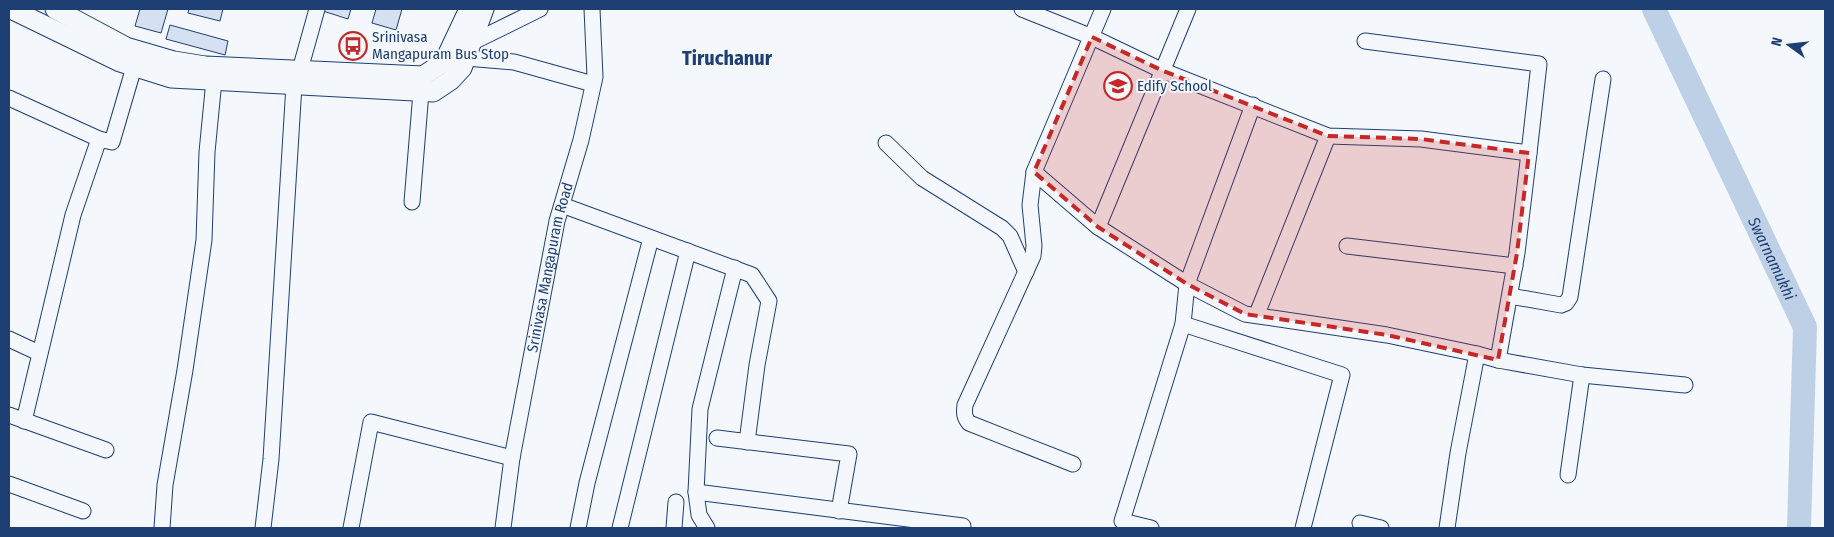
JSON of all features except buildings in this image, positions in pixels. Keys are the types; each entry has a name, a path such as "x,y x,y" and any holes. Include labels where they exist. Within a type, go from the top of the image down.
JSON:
{"main road":[{"path":"11,9 134,67 171,78 214,80 423,76 444,62 469,9"},
{"path":"55,9 126,47 174,61 420,92 433,92 451,80 462,68 484,9"}],"street":[{"path":"263,528 271,459 297,77 317,9"},
{"path":"469,51 540,9"},
{"name":"Srinivasa Mangapuram Road","path":"503,528 512,458 562,205 581,140 593,84 592,9"},
{"path":"1022,9 1092,37 1161,70 1328,136 1421,140 1529,153"},
{"path":"1073,464 969,424 964,418 965,405 1033,256 1034,246 1030,205 1034,172 1103,9"},
{"path":"1098,227 1161,70 1188,9"},
{"path":"1364,41 1539,64 1515,266 1498,360"},
{"path":"469,51 593,84"},
{"path":"9,98 99,139 112,142 134,67"},
{"path":"1510,296 1560,305 1566,303 1570,297 1603,79"},
{"path":"162,528 165,485 204,240 207,152 214,80"},
{"path":"412,202 420,92"},
{"path":"1151,528 1122,521 1184,324 1187,284 1253,105"},
{"path":"1257,314 1328,136"},
{"path":"24,421 73,214 99,139"},
{"path":"886,143 922,178 1002,228 1010,236 1026,272"},
{"path":"1034,172 1098,227 1187,284 1245,314 1257,314 1387,335 1498,360 1582,376 1685,385"},
{"path":"562,205 752,275 769,301 757,365 747,442"},
{"path":"578,528 587,483 651,238"},
{"path":"1347,246 1515,266"},
{"path":"620,528 688,251"},
{"path":"707,528 699,515 696,492 700,409 735,268"},
{"path":"1184,324 1342,375 1303,528"},
{"path":"9,339 39,354"},
{"path":"1447,528 1458,453 1477,354"},
{"path":"1568,475 1582,376"},
{"path":"9,415 106,450"},
{"path":"351,528 371,422 512,458"},
{"path":"717,438 849,454 839,510"},
{"path":"9,484 82,511"},
{"path":"696,492 963,526 963,528"},
{"path":"674,528 676,502"},
{"path":"1360,523 1382,528"}],"highlighted area":[{"path":"1092,37 1161,70 1328,136 1421,139 1529,153 1517,253 1498,360 1387,335 1245,314 1187,284 1098,227 1034,172"}],"waterway":[{"name":"Swarnamukhi","path":"1654,9 1805,327 1799,528"}],"place":[{"name":"Srinivasa Mangapuram Bus Stop","path":"353,46"},
{"name":"Edify School","path":"1118,86"}],"district":[{"name":"Tiruchanur","path":"727,58"}]}
